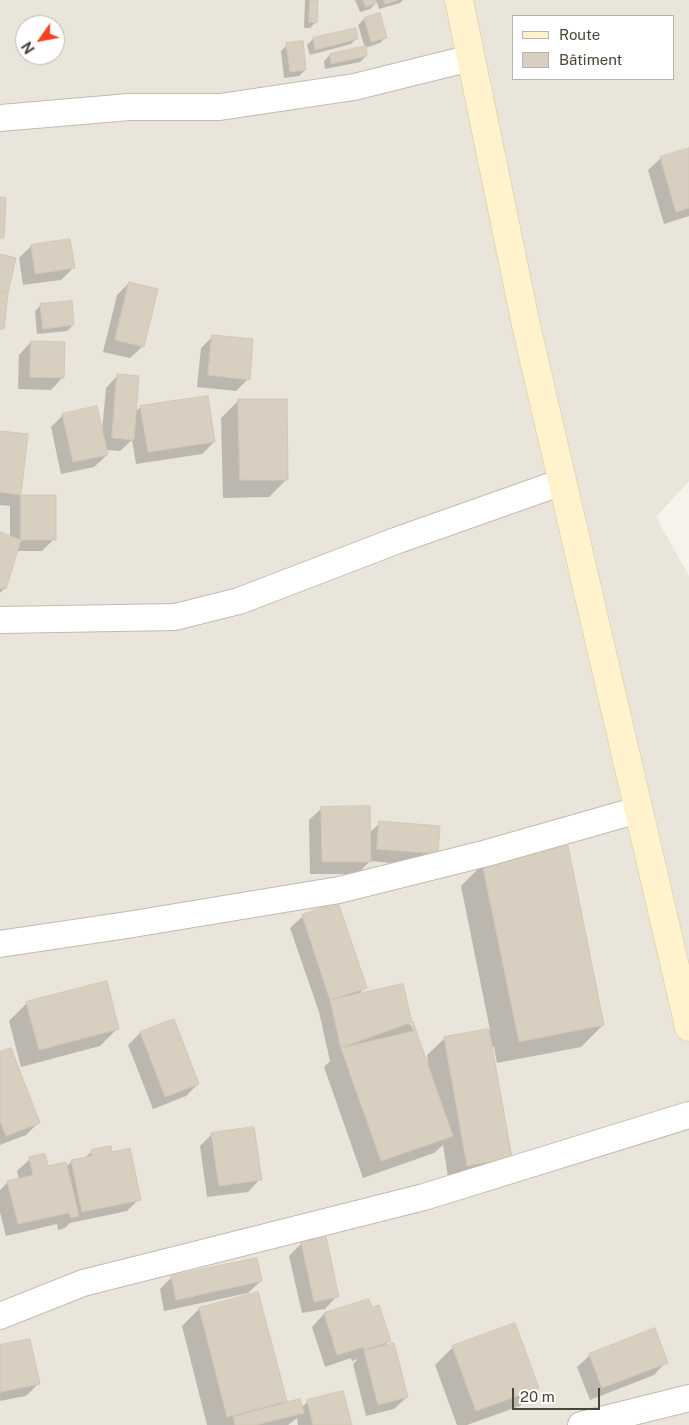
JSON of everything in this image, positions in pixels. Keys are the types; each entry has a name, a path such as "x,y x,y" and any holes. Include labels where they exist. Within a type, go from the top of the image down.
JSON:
{"street":[{"path":"459,0 526,325 562,482 638,810 683,974 689,1027"},
{"path":"0,118 130,107 220,107 354,87 471,58"},
{"path":"0,620 175,618 239,602 398,540 562,482"},
{"path":"0,944 338,890 487,853 638,810"},
{"path":"0,1316 83,1284 424,1197 689,1115"},
{"path":"581,1425 689,1398"}],"shaded area":[{"path":"0,0 689,0 689,481 656,517 689,576 689,1425 0,1425"}],"building":[{"path":"310,0 318,0 317,23 309,22"},
{"path":"363,0 376,0 377,3 366,7"},
{"path":"384,0 398,0 385,4"},
{"path":"380,13 387,38 371,42 364,18"},
{"path":"356,28 358,39 315,50 313,38"},
{"path":"303,41 306,70 290,72 286,43"},
{"path":"366,46 367,56 331,64 330,54"},
{"path":"689,148 689,208 676,212 660,157"},
{"path":"0,197 6,198 4,238 0,238"},
{"path":"70,239 75,268 35,274 31,245"},
{"path":"0,254 16,258 8,293 0,291"},
{"path":"129,282 158,289 144,347 115,340"},
{"path":"0,292 8,293 4,329 0,329"},
{"path":"72,301 74,325 43,329 40,304"},
{"path":"212,335 253,339 250,380 208,375"},
{"path":"31,341 65,342 64,378 30,377"},
{"path":"117,374 139,376 134,440 112,438"},
{"path":"208,396 215,442 148,452 140,406"},
{"path":"238,399 287,399 288,480 240,480"},
{"path":"97,406 108,455 73,462 62,414"},
{"path":"0,431 28,434 21,495 0,492"},
{"path":"21,495 56,495 56,540 21,540"},
{"path":"0,532 21,540 6,589 0,588"},
{"path":"370,806 371,862 322,862 321,807"},
{"path":"379,821 440,826 438,854 377,849"},
{"path":"568,846 604,1025 519,1042 482,863"},
{"path":"338,902 367,988 330,1000 302,915"},
{"path":"107,981 119,1029 39,1050 26,1002"},
{"path":"403,984 414,1031 341,1048 330,1000"},
{"path":"174,1019 199,1084 165,1097 140,1032"},
{"path":"413,1022 453,1136 381,1161 341,1048"},
{"path":"489,1029 512,1158 467,1166 444,1037"},
{"path":"11,1048 40,1123 6,1136 0,1121 0,1052"},
{"path":"254,1127 262,1180 219,1186 211,1133"},
{"path":"111,1146 112,1152 130,1148 141,1200 82,1212 71,1160 92,1156 91,1150"},
{"path":"45,1154 48,1166 66,1162 79,1216 71,1218 69,1213 18,1224 7,1181 33,1175 29,1157"},
{"path":"326,1237 339,1297 314,1302 301,1242"},
{"path":"257,1258 262,1281 176,1300 171,1276"},
{"path":"258,1292 287,1401 227,1417 199,1308"},
{"path":"369,1299 372,1307 379,1305 391,1341 364,1350 364,1347 337,1355 324,1313"},
{"path":"515,1323 539,1388 476,1411 452,1346"},
{"path":"655,1328 668,1363 602,1388 589,1354"},
{"path":"30,1339 40,1384 0,1392 0,1345"},
{"path":"394,1343 408,1397 378,1405 364,1351"},
{"path":"343,1391 352,1425 313,1425 307,1400"},
{"path":"300,1399 304,1413 256,1425 235,1425 233,1417"}]}
